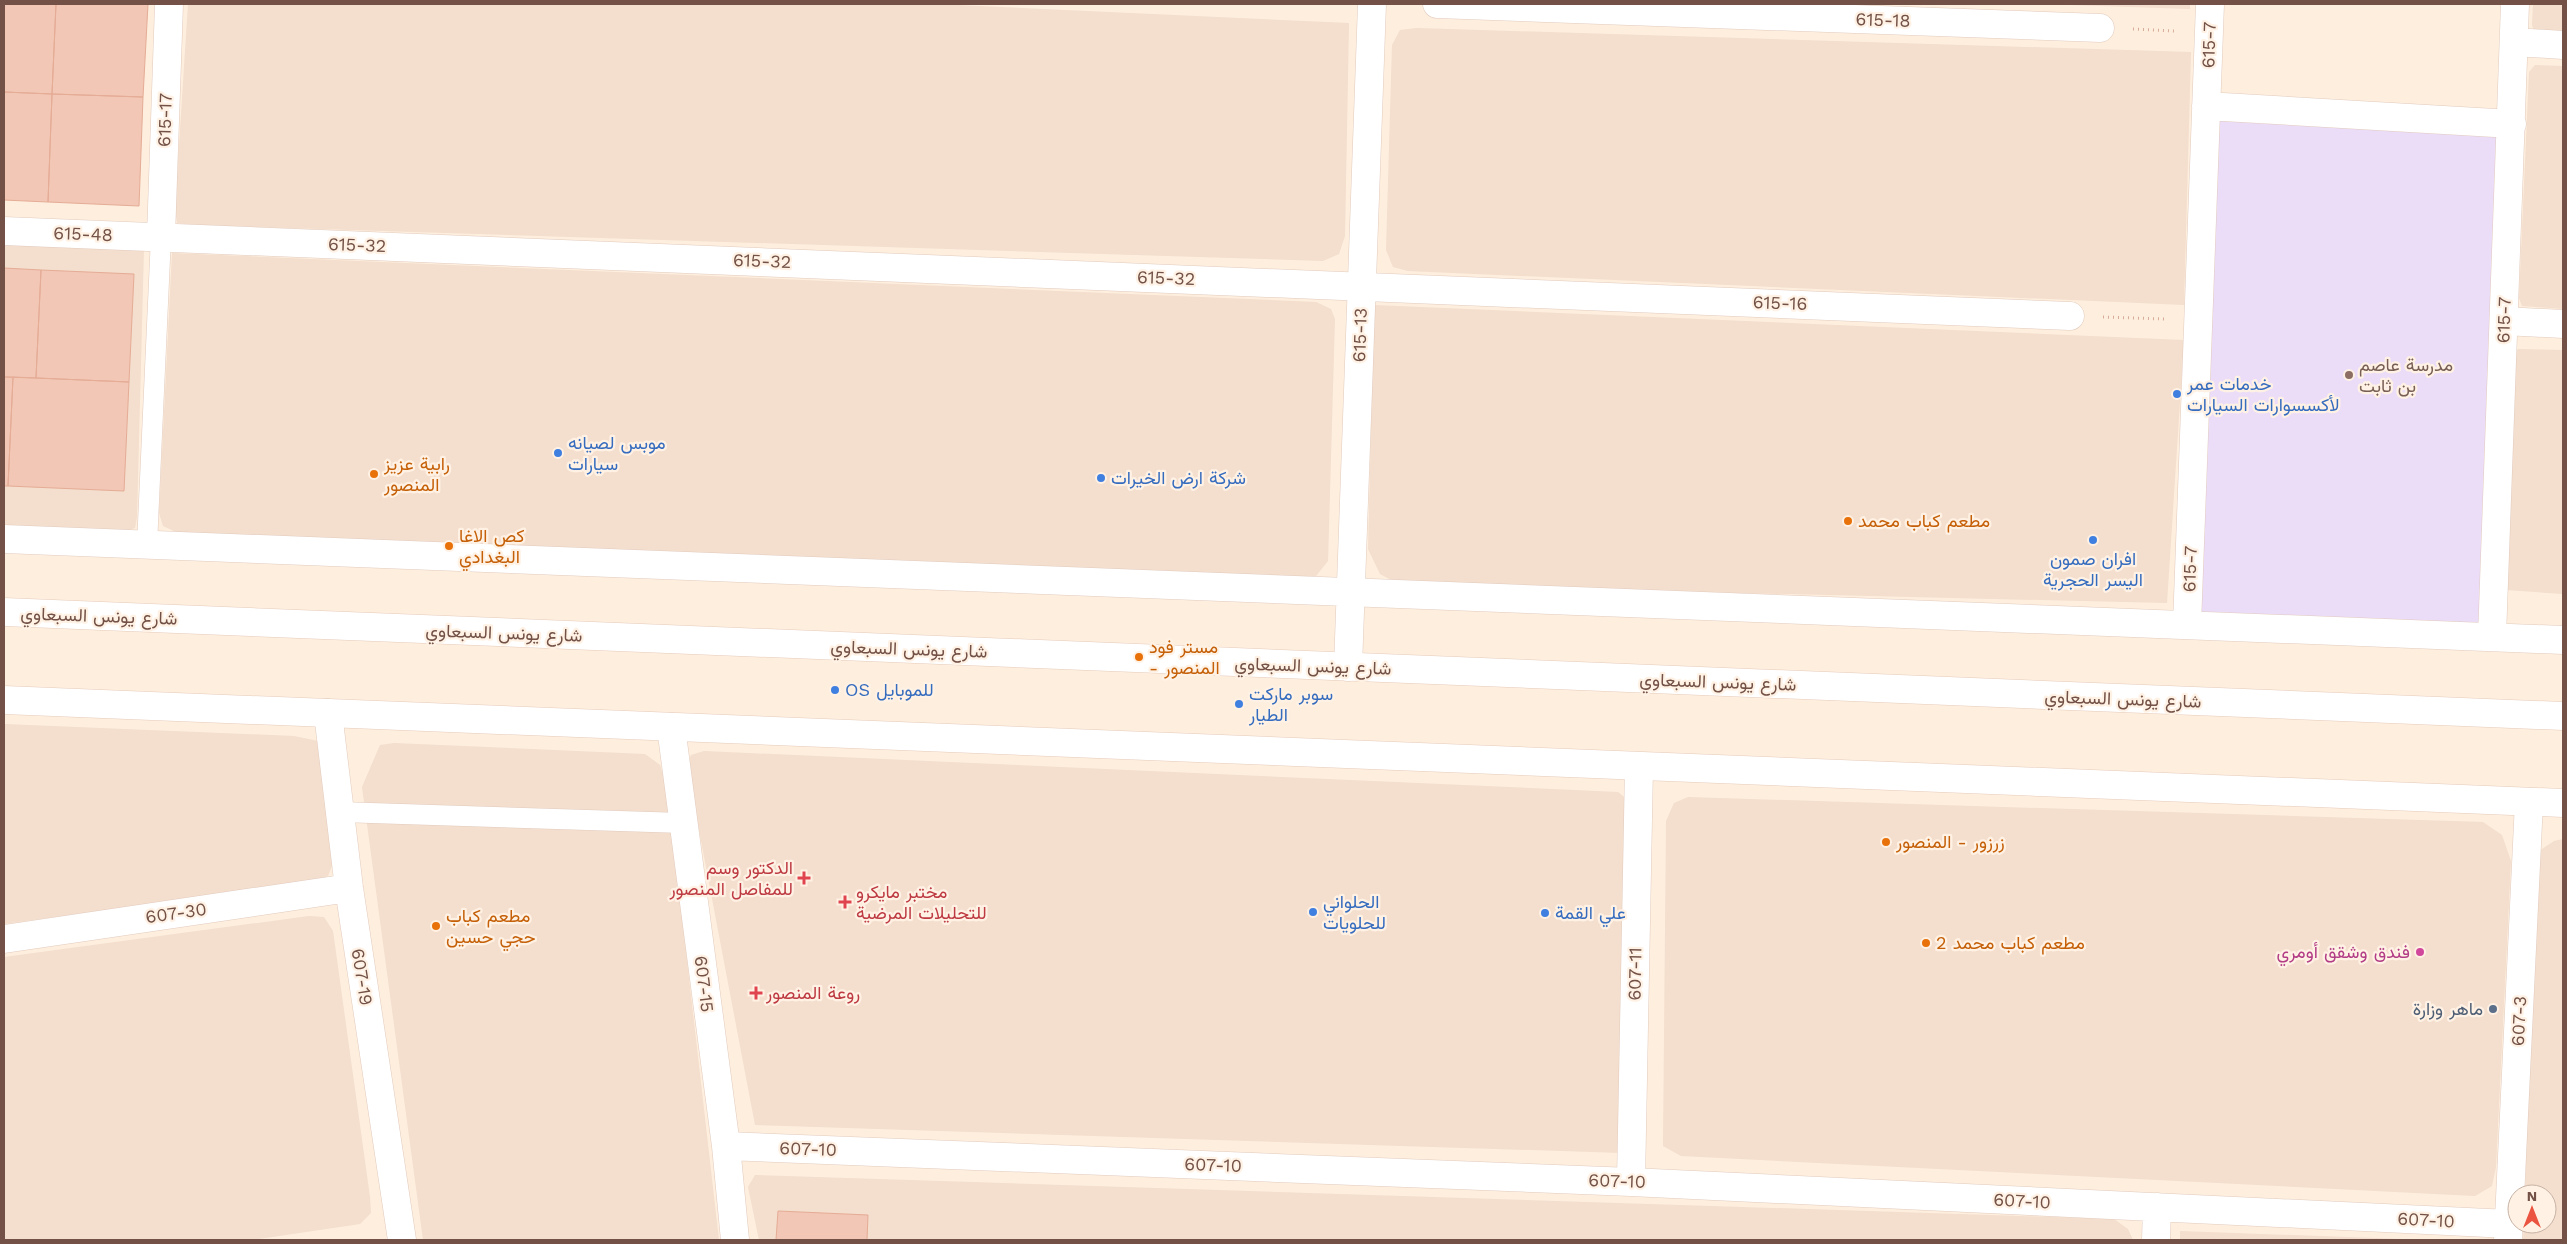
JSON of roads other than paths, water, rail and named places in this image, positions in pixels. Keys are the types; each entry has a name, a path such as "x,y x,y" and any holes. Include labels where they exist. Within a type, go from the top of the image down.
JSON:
{"street":[{"name":"615-17","path":"161,237 169,4"},
{"name":"615-13","path":"1348,667 1372,4"},
{"name":"615-18","path":"1437,4 2100,28"},
{"name":"615-7","path":"2188,625 2210,4"},
{"name":"615-7","path":"2492,637 2515,4"},
{"path":"2514,42 2563,45"},
{"path":"2206,106 2512,124"},
{"name":"615-48","path":"4,231 161,237"},
{"name":"615-32","path":"161,237 1362,286"},
{"name":"615-16","path":"1362,286 2070,316"},
{"path":"2504,321 2563,324"},
{"path":"4,540 2563,640"},
{"name":"شارع يونس السبعاوي","path":"4,612 2563,716"},
{"path":"4,700 2563,803"},
{"name":"607-19","path":"328,713 349,888 402,1240"},
{"name":"607-15","path":"671,727 726,1146 735,1240"},
{"name":"607-11","path":"1631,1182 1640,766"},
{"name":"607-3","path":"2510,1184 2529,802"},
{"name":"607-30","path":"4,939 349,888"},
{"name":"607-10","path":"726,1146 1631,1182 2157,1208 2507,1232"},
{"path":"2156,1240 2157,1208"}],"lane":[{"path":"147,545 161,237"},
{"path":"340,812 683,823"}],"place":[{"name":"مدرسة عاصم بن ثابت","path":"2349,375"},
{"name":"خدمات عمر لأكسسوارات السيارات","path":"2177,394"},
{"name":"موبس لصيانه سيارات","path":"558,453"},
{"name":"رابية عزيز المنصور","path":"374,474"},
{"name":"شركة ارض الخيرات","path":"1101,478"},
{"name":"مطعم كباب محمد","path":"1848,521"},
{"name":"افران صمون اليسر الحجرية","path":"2093,540"},
{"name":"كص الاغا البغدادي","path":"449,546"},
{"name":"مستر فود - المنصور","path":"1139,657"},
{"name":"OS للموبايل","path":"835,690"},
{"name":"سوبر ماركت الطيار","path":"1239,704"},
{"name":"زرزور - المنصور","path":"1886,842"},
{"name":"الدكتور وسم للمفاصل المنصور","path":"804,878"},
{"name":"مختبر مايكرو للتحليلات المرضية","path":"845,902"},
{"name":"الحلواني للحلويات","path":"1313,912"},
{"name":"علي القمة","path":"1545,913"},
{"name":"مطعم كباب حجي حسين","path":"436,926"},
{"name":"مطعم كباب محمد 2","path":"1926,943"},
{"name":"فندق وشقق أومري","path":"2420,952"},
{"name":"روعة المنصور","path":"756,993"},
{"name":"ماهر وزارة","path":"2493,1009"}]}
